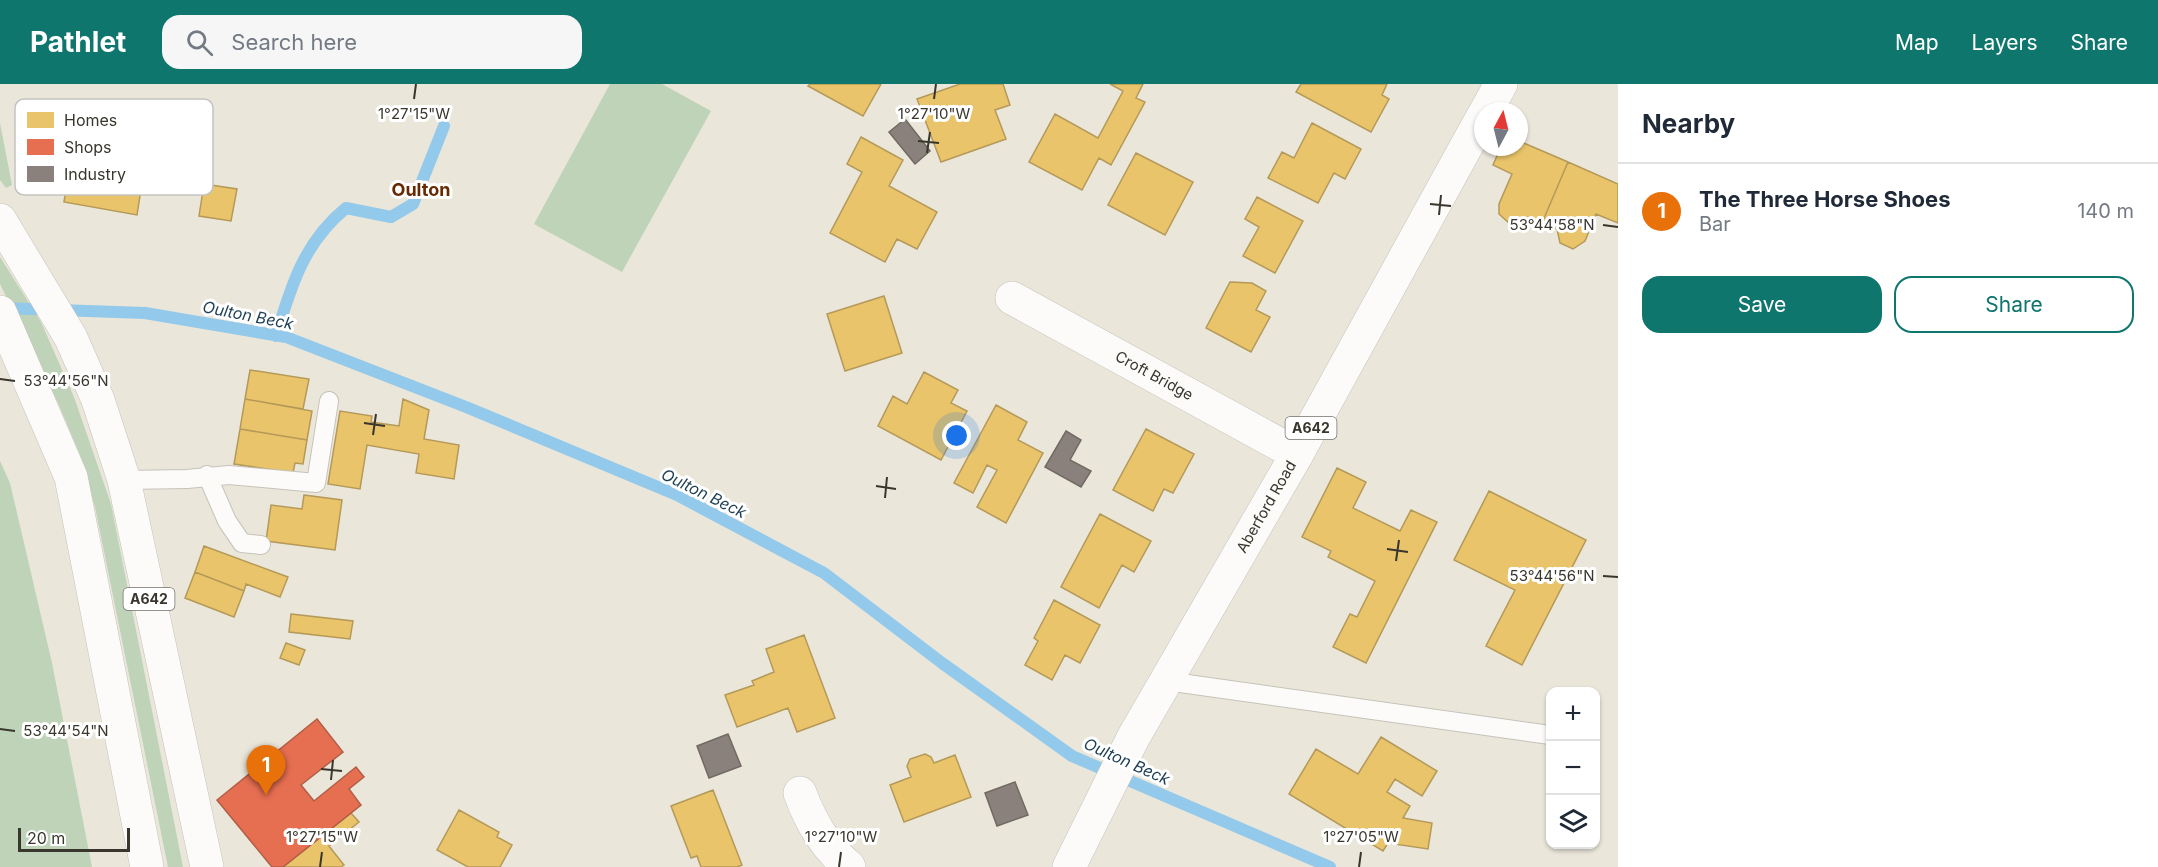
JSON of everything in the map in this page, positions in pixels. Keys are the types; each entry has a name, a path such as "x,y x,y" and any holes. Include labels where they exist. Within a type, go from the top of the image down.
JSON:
{"main road":[{"path":"1491,102 1501,84"},
{"name":"Aberford Road","path":"1076,853 1133,738 1297,454 1474,132"},
{"name":"A642","path":"0,220 42,285 71,338 98,400 124,480 207,867"},
{"name":"Croft Bridge","path":"1012,298 1297,454"},
{"path":"6,326 71,477 147,867"},
{"path":"800,793 808,815 829,849 849,867"}],"lane":[{"path":"124,480 187,479 207,475 316,483 329,401"},
{"path":"207,475 227,521 242,543 261,545"},
{"path":"1166,681 1546,734"}],"green space":[{"path":"610,84 662,84 711,111 622,272 534,224"},
{"path":"0,123 12,185 6,188 0,180"},
{"path":"0,257 41,322 74,397 111,504 183,867 168,867 95,507 80,455 59,405 0,284"},
{"path":"0,461 10,483 52,663 92,867 0,867"}],"building: Homes":[{"path":"810,84 881,84 863,116 808,86"},
{"path":"960,84 1003,84 1010,105 995,110 1006,139 941,162 917,99"},
{"path":"1110,84 1143,84 1136,98 1145,102 1111,165 1099,158 1082,190 1029,162 1055,114 1098,138 1123,91"},
{"path":"1301,84 1387,84 1382,95 1389,99 1371,132 1296,92"},
{"path":"1312,123 1361,149 1345,179 1334,173 1318,203 1268,178 1282,152 1294,158"},
{"path":"861,137 903,160 889,186 937,212 917,249 897,239 885,262 830,233 862,172 847,164"},
{"path":"1528,145 1568,162 1542,223 1528,217 1520,223 1510,224 1499,214 1499,204 1512,174 1493,165 1497,156 1528,156"},
{"path":"1136,153 1193,182 1165,235 1108,205"},
{"path":"1568,162 1618,184 1618,223 1596,214 1585,241 1573,249 1560,243 1557,229 1542,223"},
{"path":"213,185 237,189 231,221 199,216 202,195 213,195"},
{"path":"65,195 140,195 137,215 64,202"},
{"path":"1257,197 1303,221 1275,273 1243,256 1259,227 1245,219"},
{"path":"1230,282 1252,283 1266,291 1256,310 1270,317 1251,352 1206,328"},
{"path":"884,296 902,353 845,371 827,314"},
{"path":"250,370 309,379 303,409 245,399"},
{"path":"924,372 958,390 951,403 967,411 941,460 878,426 893,396 907,404"},
{"path":"245,399 312,411 307,440 240,429"},
{"path":"403,399 429,410 424,439 459,445 454,479 416,473 419,454 367,445 360,489 328,484 340,411 372,416 371,422 399,426"},
{"path":"996,405 1027,422 1018,440 1043,453 1006,523 977,507 997,470 987,465 973,493 954,483"},
{"path":"240,429 307,440 303,464 295,463 293,473 234,464"},
{"path":"1146,429 1194,454 1173,493 1164,489 1153,511 1113,490"},
{"path":"1337,468 1366,482 1353,508 1400,531 1411,510 1437,522 1366,663 1333,647 1350,614 1357,617 1375,581 1328,557 1331,551 1302,537"},
{"path":"1489,491 1586,540 1522,665 1486,646 1515,590 1454,560"},
{"path":"304,495 342,500 335,550 266,541 271,505 302,509"},
{"path":"1100,514 1151,541 1134,572 1122,565 1099,608 1061,587"},
{"path":"204,546 288,577 280,597 246,584 244,591 195,572"},
{"path":"195,572 244,591 234,617 185,598"},
{"path":"1054,600 1100,625 1080,663 1065,655 1052,680 1025,665 1038,641 1034,638"},
{"path":"291,614 353,621 350,639 289,632"},
{"path":"804,635 835,718 797,732 788,708 737,727 725,695 754,685 752,681 774,672 766,649"},
{"path":"286,643 305,650 299,665 280,658"},
{"path":"1381,737 1437,771 1422,796 1395,779 1387,792 1410,806 1403,818 1432,823 1428,849 1388,843 1383,851 1289,794 1316,749 1358,774"},
{"path":"925,754 931,757 934,763 955,755 971,797 904,822 890,785 911,777 907,766 910,759"},
{"path":"713,790 742,865 737,867 701,867 697,856 691,858 671,806"},
{"path":"459,810 499,832 497,837 512,845 500,867 468,867 437,850"},
{"path":"351,813 359,822 329,846 344,865 341,867 283,867"}],"building: Shops":[{"path":"317,719 343,752 301,785 314,801 356,767 364,777 349,789 361,805 283,867 272,867 217,800"}],"building: Industry":[{"path":"905,119 930,151 915,164 889,132"},
{"path":"1066,431 1081,440 1070,460 1091,471 1081,487 1045,467"},
{"path":"728,734 741,766 709,778 697,746"},
{"path":"1015,782 1028,815 997,826 985,793"}],"waterway":[{"path":"276,336 294,282 319,235 346,208 391,217 413,204 444,126"},
{"name":"Oulton Beck","path":"1,308 145,313 286,337 466,407 677,495 824,573 942,663 1072,756 1330,867"}],"place":[{"name":"The Three Horse Shoes","path":"266,795"}],"district":[{"name":"Oulton","path":"421,190"}]}
